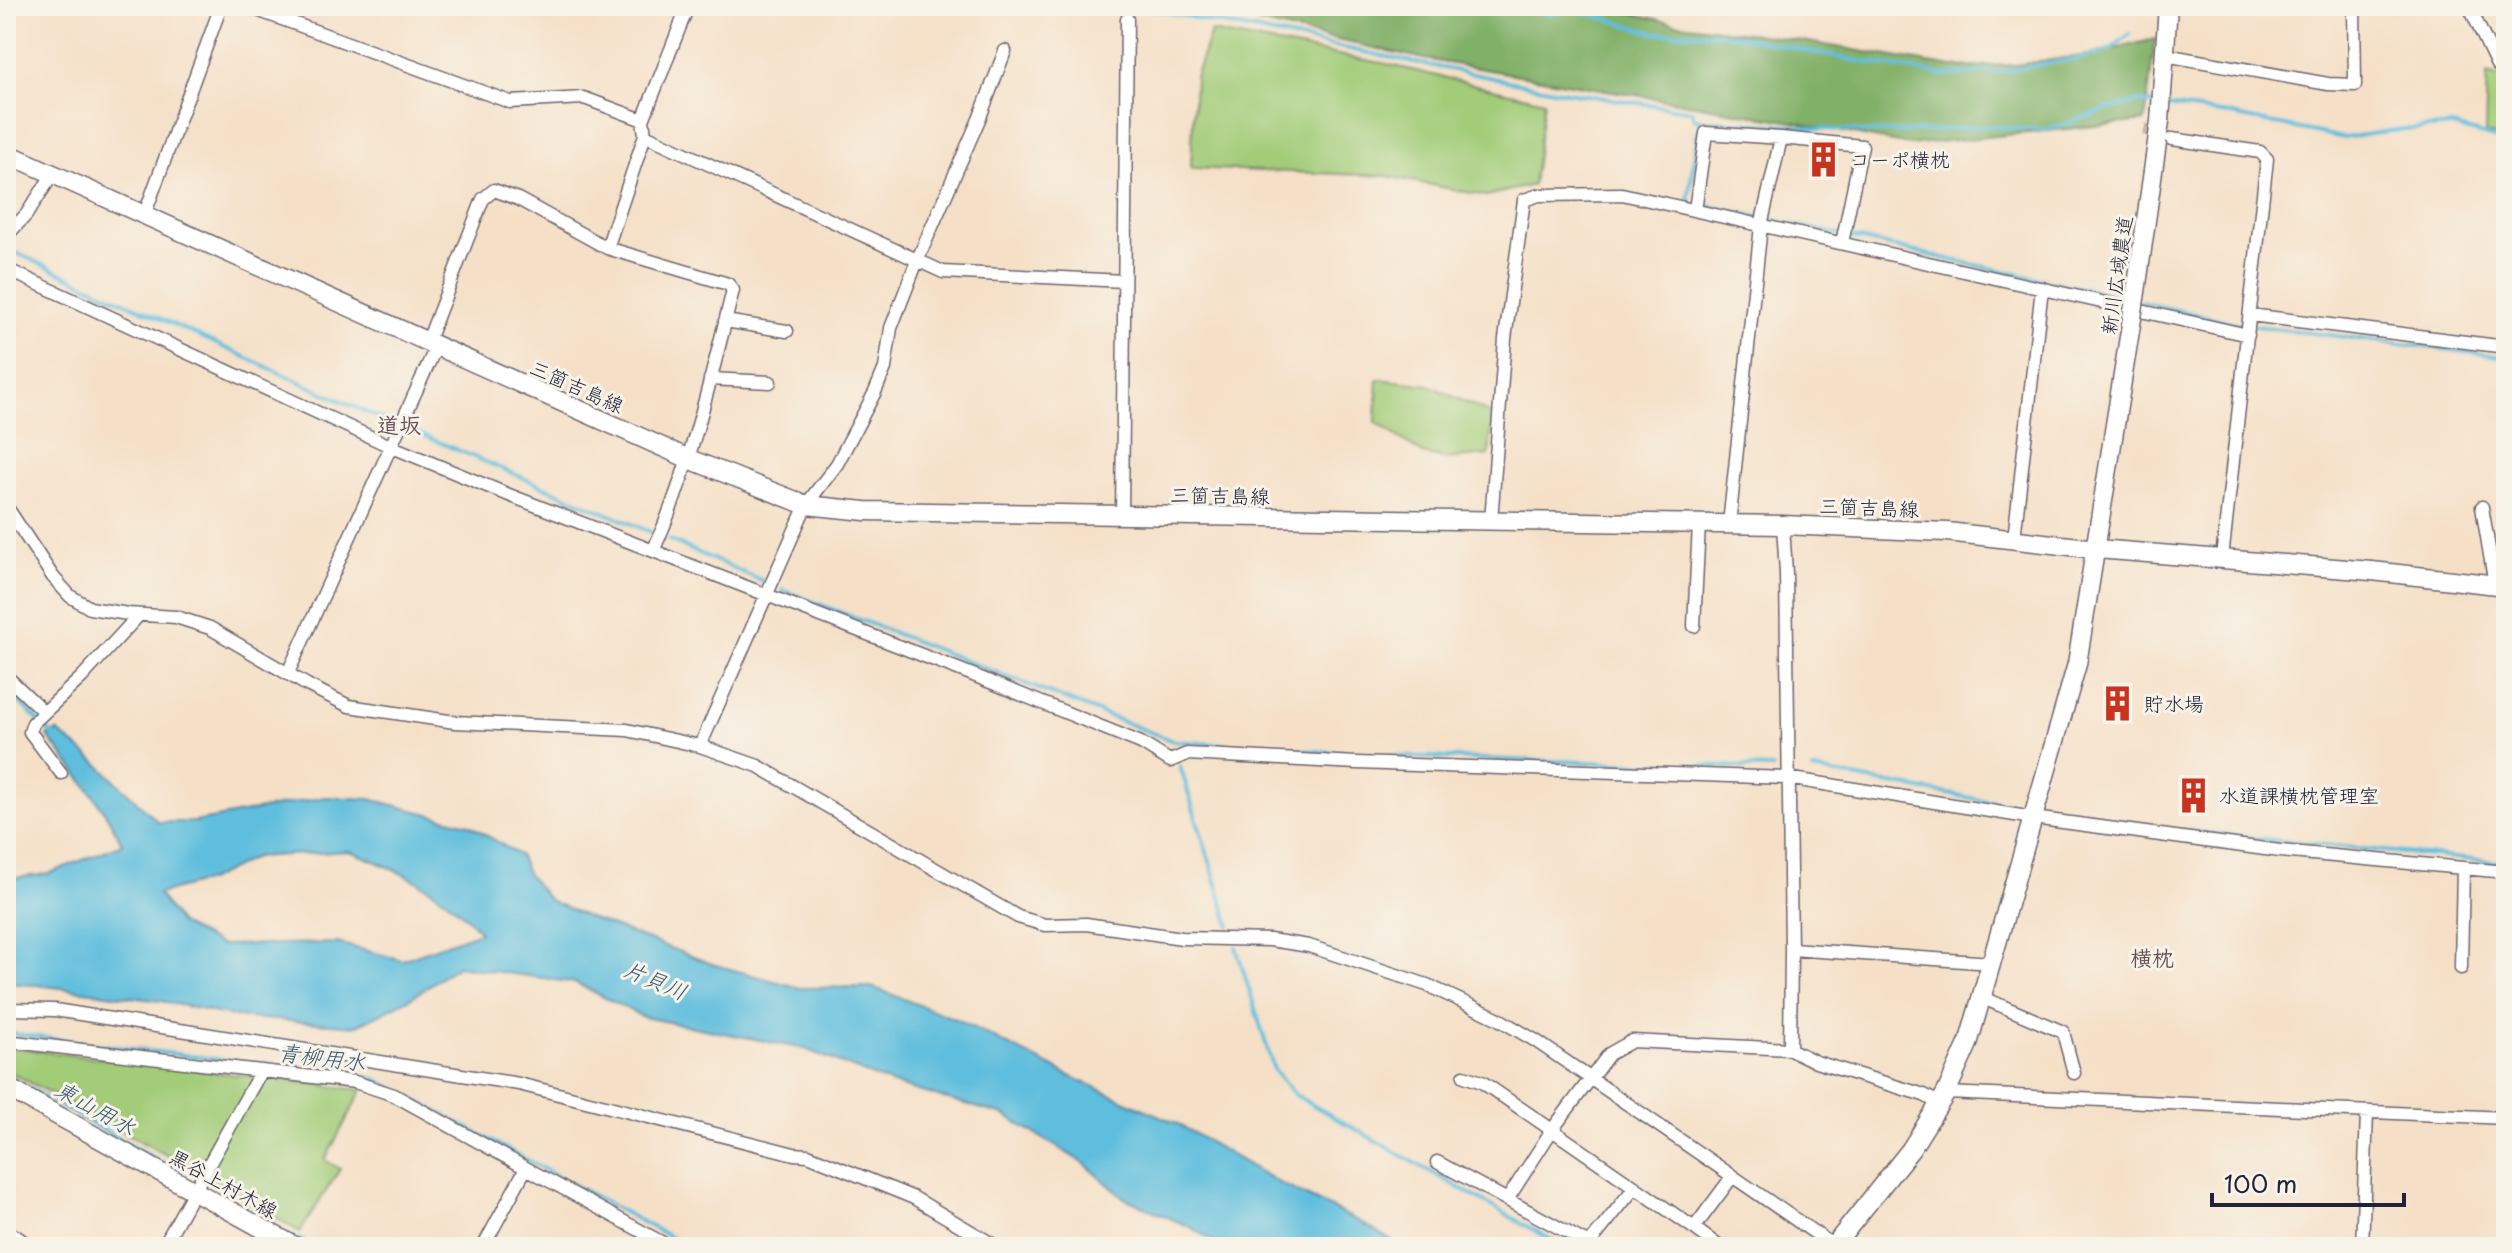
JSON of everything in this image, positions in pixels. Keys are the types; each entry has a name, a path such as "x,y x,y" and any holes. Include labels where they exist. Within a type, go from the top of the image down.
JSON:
{"main road":[{"name":"新川広域農道","path":"1833,1247 1911,1149 1943,1098 1968,1044 2077,664 2136,292 2161,105 2168,6"},
{"name":"三箇吉島線","path":"6,153 689,459 806,505 865,511 1783,525 1947,532 2097,549 2372,571 2500,586"},
{"name":"黒谷上村木線","path":"6,1087 296,1247"}],"street":[{"path":"144,216 221,6"},
{"path":"246,6 510,102 584,98 643,120"},
{"path":"607,248 645,135 643,120 688,6"},
{"path":"2165,55 2328,84 2355,85 2354,6"},
{"path":"2469,6 2497,65 2506,67"},
{"path":"1122,515 1127,19"},
{"path":"700,746 806,505 837,464 875,392 885,368 891,328 1005,51"},
{"path":"1696,204 1706,133 1862,146 1843,239"},
{"path":"645,135 943,272 1124,281"},
{"path":"1729,524 1762,221 1781,138"},
{"path":"2172,139 2260,152 2267,159 2222,558"},
{"path":"6,236 26,215 53,174"},
{"path":"288,673 403,418 483,199 494,190 518,199 607,248 728,284 733,290 689,459 654,549"},
{"path":"1491,521 1505,339 1524,200 1539,195 1622,194 1696,204 2248,335"},
{"path":"6,269 393,440 509,495 654,549 1141,743 1170,761 1187,754 1787,778 2033,818 2280,851 2506,872"},
{"path":"2014,539 2042,288"},
{"path":"2250,315 2506,347"},
{"path":"725,321 787,331"},
{"path":"710,379 770,382"},
{"path":"6,506 53,577 70,596 90,608 176,617 210,628 349,706 455,722 627,730 700,746 758,766 1018,917 1045,925 1086,924 1182,938 1270,940 1309,946 1427,985 1497,1018 1590,1077 1833,1247"},
{"path":"2482,507 2500,586"},
{"path":"1694,626 1699,524"},
{"path":"1783,525 1790,1049"},
{"path":"61,773 30,732 33,723 82,677 139,615"},
{"path":"6,676 44,713"},
{"path":"2461,968 2463,868"},
{"path":"1791,949 1992,963"},
{"path":"1983,998 2063,1032 2074,1073"},
{"path":"6,1009 55,1010 519,1084 808,1155 914,1198 997,1247"},
{"path":"6,1041 355,1082 394,1095 670,1247"},
{"path":"1507,1200 1590,1077 1609,1054 1632,1041 1790,1049 1816,1062 1943,1098 2506,1118"},
{"path":"163,1247 261,1071"},
{"path":"1464,1076 1482,1082 1720,1247"},
{"path":"2362,1247 2367,1113"},
{"path":"1437,1162 1591,1246 1635,1187"},
{"path":"483,1247 526,1168"},
{"path":"1694,1228 1732,1177"},
{"path":"6,1230 32,1247"},
{"path":"970,1247 977,1235"}],"green space":[{"path":"1253,6 1600,6 1674,23 1791,39 1952,67 2015,65 2088,55 2155,39 2145,121 1909,145 1788,121 1430,60 1258,23"},
{"path":"1211,32 1382,63 1544,101 1533,185 1486,196 1387,176 1191,168 1195,77"},
{"path":"2487,74 2506,79 2506,139 2485,133"},
{"path":"1378,379 1429,385 1493,415 1489,455 1445,459 1423,454 1376,422"},
{"path":"6,1047 362,1090 325,1160 340,1169 300,1232 178,1161 6,1070"}],"water":[{"name":"片貝川","path":"57,731 97,763 158,822 195,822 325,797 370,799 468,824 519,855 528,875 549,900 712,964 800,988 872,987 958,1020 1074,1078 1178,1124 1281,1184 1360,1222 1402,1247 1223,1247 1190,1227 1124,1198 1085,1164 1004,1115 890,1083 805,1049 643,1017 576,983 458,966 409,999 356,1026 236,1017 161,1001 6,983 6,879 48,874 122,844 97,801 47,736","holes":["349,851 437,894 480,932 402,960 337,943 220,945 180,924 158,894 210,880 255,857"]}],"waterway":[{"path":"1135,6 1553,90 1692,111 1693,118 1700,120 1866,132 1987,126 2043,130 2110,108 2139,102 2154,104"},
{"path":"1526,6 1545,14 1581,11 1654,33 1723,33 1944,75 2006,71 2096,55 2111,49 2130,34"},
{"path":"2167,106 2222,113 2344,138 2453,126 2506,142"},
{"path":"1692,202 1688,201 1700,120"},
{"path":"1700,204 2129,299"},
{"path":"8,249 390,423"},
{"path":"2141,302 2240,324 2506,357"},
{"path":"408,429 653,533"},
{"path":"669,540 763,581"},
{"path":"783,590 1173,741 1387,756 1773,768"},
{"path":"6,689 53,735"},
{"path":"1180,766 1230,926"},
{"path":"1813,770 2022,807"},
{"path":"2060,812 2182,831 2506,863"},
{"path":"1236,947 1274,1070 1295,1095 1564,1247"},
{"name":"青柳用水","path":"6,1033 376,1079 689,1247"},
{"name":"東山用水","path":"6,1076 171,1167"},
{"path":"299,1239 314,1247"},
{"path":"6,1243 14,1247"}],"tunnel":[{"path":"2144,129 2165,136"}],"place":[{"name":"コーポ横枕","path":"1824,159"},
{"name":"貯水場","path":"2118,703"},
{"name":"水道課横枕管理室","path":"2193,795"}],"district":[{"name":"道坂","path":"399,423"},
{"name":"横枕","path":"2152,956"}]}
